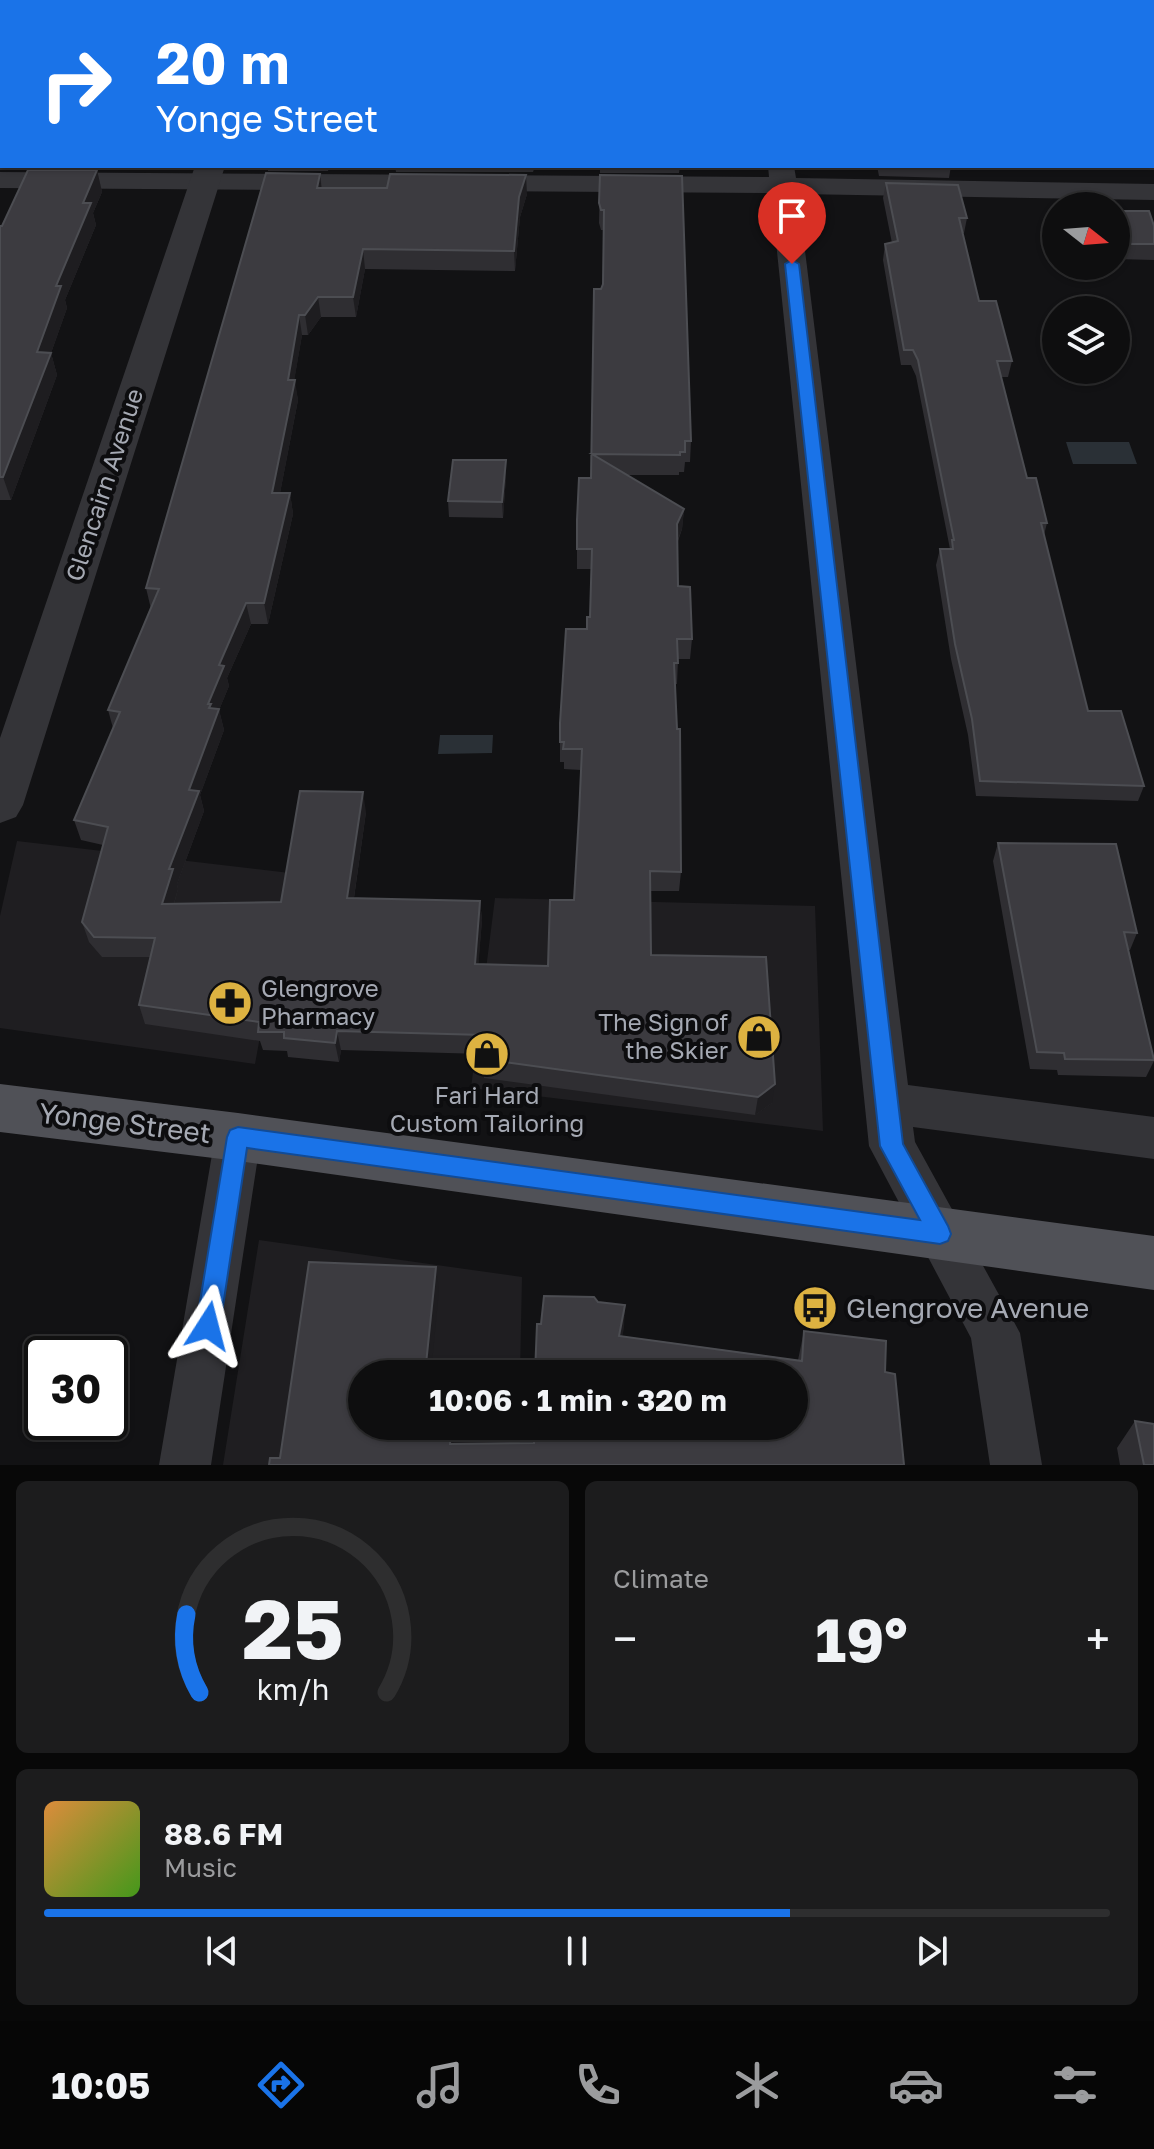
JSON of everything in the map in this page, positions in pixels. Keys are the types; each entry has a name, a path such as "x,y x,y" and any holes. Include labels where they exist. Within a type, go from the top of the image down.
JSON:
{"main road":[{"name":"Yonge Street","path":"0,1108 238,1137 1154,1263"}],"street":[{"path":"0,180 207,173 782,176 1154,192"},
{"name":"Glencairn Avenue","path":"0,805 207,173"},
{"path":"782,176 892,1146 995,1333 1016,1465"},
{"path":"888,1103 1154,1138"},
{"path":"185,1465 238,1137"}],"shaded area":[{"path":"1066,442 1129,442 1137,464 1073,464"},
{"path":"440,735 493,735 492,753 438,754"},
{"path":"17,841 290,873 255,1064 0,1028 0,916"},
{"path":"495,898 815,906 823,1131 471,1088"},
{"path":"259,1240 522,1277 520,1360 348,1360 348,1440 520,1440 519,1465 223,1465"}],"building":[{"path":"28,170 97,170 83,203 91,203 56,286 61,286 37,352 51,353 3,477 0,477 0,226"},
{"path":"266,173 320,174 317,188 387,188 390,174 526,175 519,197 514,251 363,249 353,297 318,297 305,315 299,315 288,380 295,380 272,493 290,493 264,603 246,603 219,665 224,666 208,704 211,704 209,708 219,709 189,790 199,791 169,869 173,869 162,904 281,902 300,791 363,792 347,898 480,901 475,964 548,966 550,900 574,900 582,749 563,749 560,723 566,629 587,629 587,617 590,617 592,549 577,549 577,520 579,478 591,478 594,289 601,289 603,284 604,210 601,210 599,203 600,175 682,176 691,441 685,441 685,452 680,452 680,455 592,454 684,509 677,524 678,586 690,587 692,639 677,639 678,663 674,663 677,729 680,729 681,872 650,871 651,955 766,957 775,1084 758,1097 483,1059 484,1035 337,1031 335,1043 284,1038 284,1032 258,1032 259,1022 139,1005 155,938 94,937 82,922 108,827 74,820 120,712 108,710 159,589 146,588"},
{"path":"886,183 958,185 967,218 959,218 979,301 996,301 1012,361 997,361 1027,478 1036,478 1047,523 1041,523 1088,711 1121,711 1144,786 980,781 972,719 955,644 940,549 953,549 954,540 918,360 913,350 904,350 885,244 898,241"},
{"path":"1130,211 1149,211 1154,226 1154,244 1130,244"},
{"path":"453,460 506,460 502,502 448,501"},
{"path":"998,843 1116,844 1137,933 1124,932 1154,1060 1065,1059 1064,1053 1037,1052"},
{"path":"309,1262 436,1267 426,1360 348,1360 348,1440 450,1440 450,1444 534,1443 534,1440 808,1440 808,1360 802,1360 804,1331 886,1341 885,1372 895,1374 904,1465 269,1465 270,1458 280,1458"},
{"path":"544,1296 594,1297 598,1302 625,1305 619,1336 795,1360 536,1360 537,1324 541,1324"},
{"path":"1135,1421 1154,1424 1154,1465 1144,1465"}],"place":[{"name":"Glengrove Pharmacy","path":"230,1003"},
{"name":"The Sign of the Skier","path":"759,1037"},
{"name":"Fari Hard Custom Tailoring","path":"487,1054"},
{"name":"Glengrove Avenue","path":"815,1308"}],"route":[{"path":"208,1326 238,1137 940,1234 892,1146 792,264"}]}
